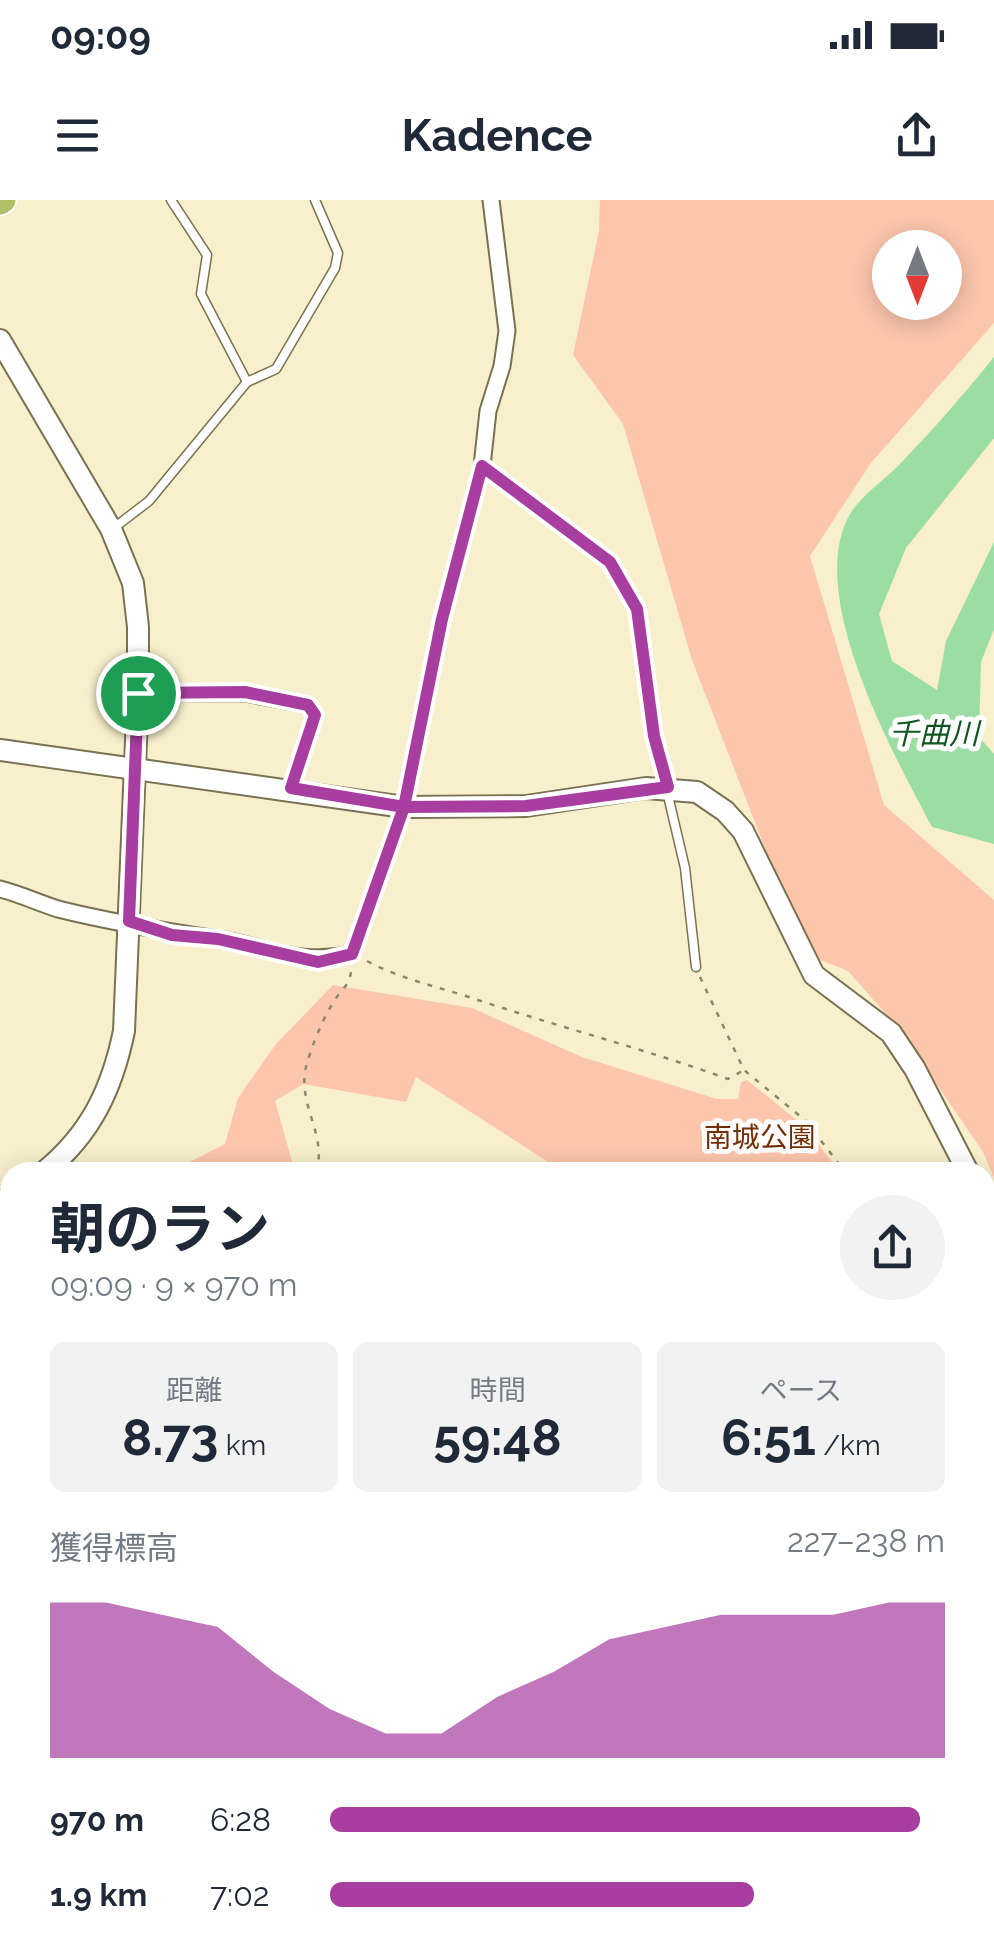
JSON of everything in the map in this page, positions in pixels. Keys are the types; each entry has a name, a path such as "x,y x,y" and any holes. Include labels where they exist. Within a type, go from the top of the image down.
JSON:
{"street":[{"path":"0,889 58,908 129,921 172,935 218,939 318,962 352,954 404,807 442,619 482,466 488,411 507,331 490,200"},
{"path":"0,340 111,529 124,556 136,604 138,693 124,1031 117,1067 92,1122 56,1162"},
{"path":"138,693 245,692 308,705 315,715 291,788"},
{"path":"0,750 291,788 404,807 526,806 668,787 697,792 725,811 743,831 814,975 891,1033 915,1069 963,1162"}],"lane":[{"path":"171,200 207,255 201,294 247,382"},
{"path":"111,529 149,501 247,382 276,369 336,268 338,253 315,200"},
{"path":"482,466 610,562 637,609 654,736 686,868 696,967"}],"path":[{"path":"317,1162 320,1144 303,1097 306,1064 332,1003 350,982 352,954 388,972 522,1016 621,1041 728,1078 744,1070"},
{"path":"696,967 744,1070 806,1121 837,1162"}],"green space":[{"path":"600,200 994,200 994,323 871,463 810,556 884,805 994,900 994,1162 987,1162 899,1029 848,971 806,954 692,660 623,424 573,355 599,231"},
{"name":"南城公園","path":"333,985 472,1008 582,1057 717,1099 738,1099 741,1082 747,1080 804,1126 832,1162 548,1162 416,1077 406,1102 303,1084 275,1101 292,1162 190,1162 225,1144 238,1098 276,1044"}],"water":[{"name":"千曲川","path":"994,357 994,438 906,548 879,614 892,661 937,690 946,641 994,542 994,629 981,662 979,737 994,754 994,844 932,827 859,673 845,629 838,586 839,547 850,514 923,440"}],"route":[{"path":"138,693 129,921 172,935 218,939 318,962 352,954 404,807 526,806 668,787 654,736 637,609 610,562 482,466 442,619 404,807 291,788 315,715 308,705 245,692 138,693"}]}
